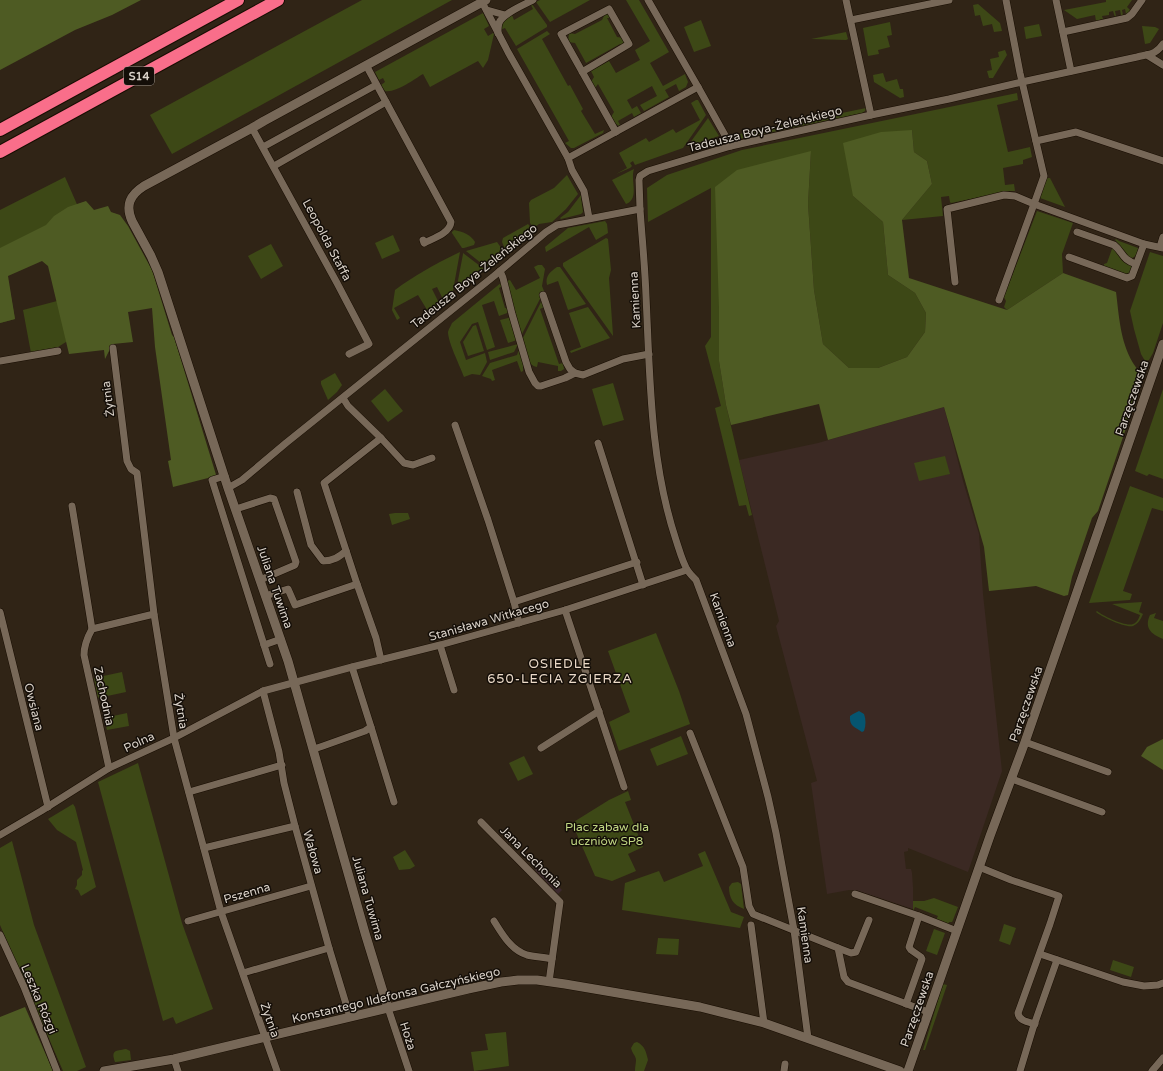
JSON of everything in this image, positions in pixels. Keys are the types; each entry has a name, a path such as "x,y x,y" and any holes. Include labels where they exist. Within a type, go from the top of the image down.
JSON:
{"highway":[{"name":"S14","path":"0,130 238,0"},
{"name":"S14","path":"0,152 278,0"}],"street":[{"path":"498,33 498,25 505,15 533,0"},
{"path":"648,0 731,146"},
{"path":"846,0 870,115"},
{"path":"851,20 948,0"},
{"path":"999,300 1044,176 1022,82 1006,0"},
{"path":"1056,0 1071,71"},
{"path":"1063,32 1127,18 1132,14 1142,0"},
{"path":"485,4 505,15"},
{"path":"485,4 498,33 568,158 572,170 584,191 589,218"},
{"path":"252,128 366,65 485,4"},
{"path":"582,72 628,44 609,9 561,34 582,72 616,132"},
{"name":"Tadeusza Boya-Żeleńskiego","path":"228,488 242,480 550,229 557,225 640,208 639,180 640,176 648,171 731,146 1147,55 1155,53 1163,44"},
{"path":"1147,55 1163,66"},
{"path":"366,65 451,222 448,230 424,243 423,240"},
{"path":"263,147 376,85"},
{"path":"568,158 698,86"},
{"path":"274,166 386,102"},
{"name":"Leopolda Staffa","path":"252,128 338,283 369,344 349,354"},
{"name":"Juliana Tuwima","path":"252,128 144,186 135,193 129,204 130,215 158,272 228,488 281,639 314,749 365,933 388,1008"},
{"path":"1036,140 1076,132 1163,161"},
{"path":"955,282 947,209 1004,195 1015,196 1144,244 1161,248 1163,237"},
{"name":"Kamienna","path":"640,208 645,272 650,396 654,438 662,483 672,526 687,570 696,580 746,714 772,812 794,930 808,1038"},
{"path":"1077,232 1114,245 1118,248 1125,260 1136,264"},
{"path":"1069,257 1127,278 1132,276 1144,244"},
{"path":"500,271 527,364 535,383 538,386 541,386 575,373"},
{"path":"543,295 566,362 570,369 575,373 583,375 623,359 649,354"},
{"name":"Parzęczewska","path":"908,1071 979,867 1025,742 1163,344"},
{"name":"Żytnia","path":"113,348 126,461 130,469 137,473 154,614 174,738 222,912 277,1071"},
{"path":"0,362 58,351"},
{"path":"343,398 348,406 404,463 413,465 432,458"},
{"path":"456,425 488,520 519,622"},
{"path":"381,438 324,483 376,638 381,660"},
{"path":"598,443 643,584"},
{"path":"224,476 212,480 270,664"},
{"path":"297,492 311,545 323,561 328,561 339,557 346,551"},
{"path":"236,509 270,498 274,499 296,562 295,565 260,580"},
{"path":"72,506 92,630 154,614"},
{"path":"514,602 637,562"},
{"name":"Stanisława Witkacego","path":"295,683 565,610 687,570"},
{"path":"266,596 288,589 295,605 357,584"},
{"path":"565,610 624,787"},
{"name":"Owsiana","path":"0,612 48,807"},
{"name":"Zachodnia","path":"92,630 85,642 84,655 109,768"},
{"path":"264,645 281,639"},
{"path":"440,645 454,690"},
{"path":"352,667 394,802"},
{"name":"Polna","path":"0,836 109,768 174,738 263,691 295,683"},
{"name":"Wałowa","path":"263,691 282,765 284,783 311,886 350,1017"},
{"path":"541,748 599,711"},
{"path":"314,749 358,734 371,727"},
{"path":"690,733 743,867 751,912 851,953 856,952 869,920"},
{"path":"1025,742 1108,772"},
{"path":"189,792 282,765"},
{"path":"1012,779 1102,812"},
{"name":"Jana Lechonia","path":"481,822 560,902 549,982"},
{"path":"204,848 295,826"},
{"path":"979,867 1058,896 1040,954 1018,1013 1021,1019 1035,1024"},
{"name":"Pszenna","path":"188,921 311,886"},
{"path":"855,894 919,916 957,932"},
{"path":"906,1004 922,959 909,947 919,916"},
{"path":"494,921 504,937 515,949 526,955 552,959"},
{"path":"751,925 764,1023"},
{"name":"Leszka Rózgi","path":"0,935 24,987 57,1071"},
{"path":"243,973 329,948"},
{"path":"838,948 846,981 928,1012"},
{"path":"1040,954 1123,982 1144,986 1163,983"},
{"path":"1020,1071 1057,960"},
{"name":"Konstantego Ildefonsa Gałczyńskiego","path":"104,1071 174,1059 497,983 518,980 537,980 700,1007 764,1023 900,1071"},
{"name":"Hoża","path":"388,1008 409,1071"},
{"path":"1152,1071 1163,1058"},
{"path":"174,1059 178,1071"}],"shaded area":[{"path":"944,407 963,481 979,534 983,594 1002,771 968,872 908,848 908,851 904,852 906,869 911,869 912,873 913,909 856,890 827,894 811,783 817,781 776,626 779,621 739,460 818,443"},
{"path":"539,866 562,890 558,894 535,870"}],"green space":[{"path":"0,0 141,0 112,15 75,30 0,70"},
{"path":"362,0 452,0 172,154 150,115"},
{"path":"540,0 590,0 550,22 536,2"},
{"path":"626,0 639,0 669,52 650,63 663,86 685,74 688,82 686,87 679,91 676,84 665,90 669,97 644,111 640,105 657,96 652,86 627,100 632,109 637,106 641,113 634,117 632,113 618,121 619,126 611,117 614,112 598,84 595,88 591,82 594,77 591,71 609,61 616,73 640,60 635,50 650,41"},
{"path":"1106,0 1132,0 1127,7 1131,11 1126,14 1125,9 1122,10 1123,15 1121,15 1120,10 1115,11 1115,17 1113,11 1109,12 1109,15 1102,16 1103,19 1096,21 1095,15 1077,19 1064,10 1106,2"},
{"path":"532,4 547,27 516,46 505,28 500,30 501,25 512,15 514,20 533,9"},
{"path":"978,4 1000,23 1002,31 994,32 992,24 983,26 980,15 975,16 973,5"},
{"path":"483,13 489,26 484,29 488,36 493,33 494,34 488,60 483,68 478,61 430,87 423,74 399,88 385,91 381,85 385,82 383,78 379,80 375,72"},
{"path":"605,14 608,14 612,18 607,18 617,37 624,38 624,44 621,46 620,44 586,63 575,43 568,42 569,33 575,34 602,20"},
{"path":"701,20 711,46 694,52 684,27"},
{"path":"890,22 892,35 887,36 890,47 878,50 879,54 868,56 863,28"},
{"path":"1039,24 1042,36 1026,39 1024,27"},
{"path":"1142,26 1155,27 1159,29 1150,43 1145,44"},
{"path":"547,31 550,34 542,39 568,86 570,85 583,109 581,111 595,134 604,130 603,133 574,148 571,148 565,143 569,141 517,49"},
{"path":"846,32 848,39 846,40 811,39"},
{"path":"1005,50 1007,55 993,78 989,78 987,71 992,70 990,59 999,57 998,52"},
{"path":"883,73 886,82 897,79 900,89 903,89 904,97 900,98 874,82 873,75"},
{"path":"1017,93 1018,100 997,105 1008,152 1030,147 1032,157 1023,160 1023,164 1003,168 1005,185 1014,184 1015,191 951,203 949,196 941,197 943,216 902,220 932,184 927,161 914,152 912,130 853,196 883,222 888,275 915,293 926,313 925,332 907,357 878,368 849,368 823,344 814,290 808,204 811,151 719,308 719,361 726,405 752,515 749,516 746,505 739,506 715,408 721,406 705,346 711,337 711,188 648,222 647,188 667,175 742,150"},
{"path":"698,100 706,115 683,148 635,165 633,161 630,163 632,166 630,168 616,174 627,168 619,153 646,138 649,142 673,129 676,133 700,120 691,103"},
{"path":"866,108 862,113 739,139 735,139 730,136"},
{"path":"708,118 719,136 687,147"},
{"path":"912,130 914,152 927,161 932,184 902,220 909,278 1007,310 1063,273 1116,292 1125,346 1133,363 1143,378 1098,511 1092,518 1072,577 1068,595 1064,596 1036,586 989,591 984,547 944,407 828,440 819,404 731,425 726,405 719,361 719,308 715,187 737,170 811,151 808,204 814,290 823,344 849,368 878,368 907,357 925,332 926,313 915,293 888,275 883,222 853,196 843,143 881,132"},
{"path":"634,169 634,194 630,202 626,204 612,180"},
{"path":"567,175 578,194 566,209 552,222 539,224 533,227 530,223 529,203 531,200 554,188"},
{"path":"65,177 83,218 77,335 58,347 31,353 23,310 57,301 47,256 7,274 15,319 0,323 0,210"},
{"path":"1047,178 1050,178 1065,207 1040,198"},
{"path":"581,195 583,212 581,214 561,219 560,218 568,212"},
{"path":"86,201 94,210 108,206 111,212 120,215 128,226 152,270 217,478 212,480 208,478 173,487 168,461 171,460 155,347 152,308 128,312 133,342 113,344 105,359 104,350 69,354 48,266 42,261 8,276 15,319 0,323 0,248 46,225 54,216 68,207"},
{"path":"1037,211 1073,223 1062,254 1063,273 1007,310 1004,307 1006,301 1004,297"},
{"path":"605,221 607,224 608,233 596,240 589,227 546,252 545,247 568,228"},
{"path":"528,224 533,230 506,251 502,242 503,238"},
{"path":"454,230 469,235 475,242 474,245 462,248 452,233"},
{"path":"393,235 400,251 382,259 375,243"},
{"path":"606,238 608,239 611,270 609,278 613,336 563,266 563,263"},
{"path":"1116,239 1138,248 1137,254 1132,258 1127,257 1120,245 1115,240"},
{"path":"497,242 504,252 486,267 466,251"},
{"path":"271,244 283,266 261,279 248,256"},
{"path":"1113,246 1132,267 1130,272 1126,274 1104,266 1104,264 1107,263"},
{"path":"460,252 452,296 444,301 437,287 432,289 440,305 429,313 418,295 394,308 400,318 397,320 392,310 395,290 410,279"},
{"path":"1150,252 1163,256 1163,323 1153,353 1149,360 1145,361 1141,354 1130,311"},
{"path":"463,254 484,269 456,291"},
{"path":"542,265 545,269 542,286 544,291 521,336 507,281 510,280 516,290 540,278 534,267"},
{"path":"557,267 560,267 586,304 568,310 558,281 547,285 549,274"},
{"path":"502,282 504,285 499,288 505,308 510,308 510,312 499,316 494,301 482,305 495,347 487,350 478,322 472,324 460,342 466,360 485,353 487,362 480,375 472,374 464,377 450,342 448,332 449,329 452,323"},
{"path":"542,300 544,307 540,309 559,364 563,363 564,369 561,371 558,371 558,366 538,362 537,367 533,366 528,360 525,352 522,340"},
{"path":"588,307 610,338 571,353 570,351 581,347 569,313"},
{"path":"512,317 517,340 508,343 500,320"},
{"path":"476,325 484,351 468,356 463,342 473,326"},
{"path":"518,344 514,352 490,360 488,352"},
{"path":"520,347 523,360 523,371 521,372 517,361 492,370 495,380 492,381 491,379 482,376 490,363 517,355"},
{"path":"335,373 342,385 328,400 321,381"},
{"path":"613,383 624,420 603,426 592,389"},
{"path":"385,389 403,411 388,422 371,401"},
{"path":"1163,389 1163,479 1149,474 1147,476 1135,471"},
{"path":"945,456 950,474 919,481 914,463"},
{"path":"1130,486 1163,498 1163,511 1152,508 1123,591 1132,594 1130,600 1089,603"},
{"path":"408,513 410,519 392,525 389,514"},
{"path":"1142,602 1139,612 1143,614 1139,621 1133,626 1119,624 1096,612 1097,611 1120,623 1130,625 1137,622 1140,615 1112,604"},
{"path":"1156,613 1154,618 1163,621 1163,639 1152,633 1148,627 1150,615"},
{"path":"656,633 679,691 690,724 619,751 609,722 630,712 608,651"},
{"path":"122,672 126,692 98,698 94,678"},
{"path":"127,713 129,726 107,730 104,718"},
{"path":"681,736 688,754 657,766 650,749"},
{"path":"1163,739 1163,770 1141,756 1147,747"},
{"path":"524,756 533,774 518,781 509,763"},
{"path":"138,763 182,923 213,1009 176,1024 173,1017 163,1021 98,782"},
{"name":"Plac zabaw dla uczniów SP8","path":"628,791 631,800 625,802 643,847 628,854 636,871 612,881 595,876 572,823 609,800"},
{"path":"73,804 96,887 81,896 78,890 75,889 77,880 82,875 83,870 76,842 57,830 48,819"},
{"path":"12,841 34,925 86,1067 77,1071 63,1071 0,925 0,848"},
{"path":"405,850 415,866 410,869 399,870 393,857"},
{"path":"705,851 731,912 744,917 740,928 622,910 625,883 659,871 664,882 703,866 698,854"},
{"path":"738,882 741,884 744,909 732,901 730,895 729,887 732,883"},
{"path":"934,898 958,907 952,922 949,922 948,925 936,920 938,916 915,907 913,911 913,901 924,901"},
{"path":"1004,924 1016,928 1010,945 999,941"},
{"path":"934,929 945,933 937,955 926,951"},
{"path":"658,938 679,939 678,955 656,954"},
{"path":"1113,960 1134,967 1131,977 1110,970"},
{"path":"943,984 947,985 925,1050 923,1050"},
{"path":"25,1007 53,1071 0,1071 0,1017"},
{"path":"506,1032 509,1066 474,1071 471,1052 488,1050 485,1034"},
{"path":"637,1042 643,1047 648,1060 644,1071 635,1071 636,1059 631,1048 634,1043"},
{"path":"126,1049 130,1051 131,1060 115,1062 113,1055 114,1053 119,1050"}],"water":[{"path":"859,711 864,714 865,718 865,729 862,732 850,722 850,716"}],"district":[{"name":"OSIEDLE 650-LECIA ZGIERZA","path":"560,672"}]}
